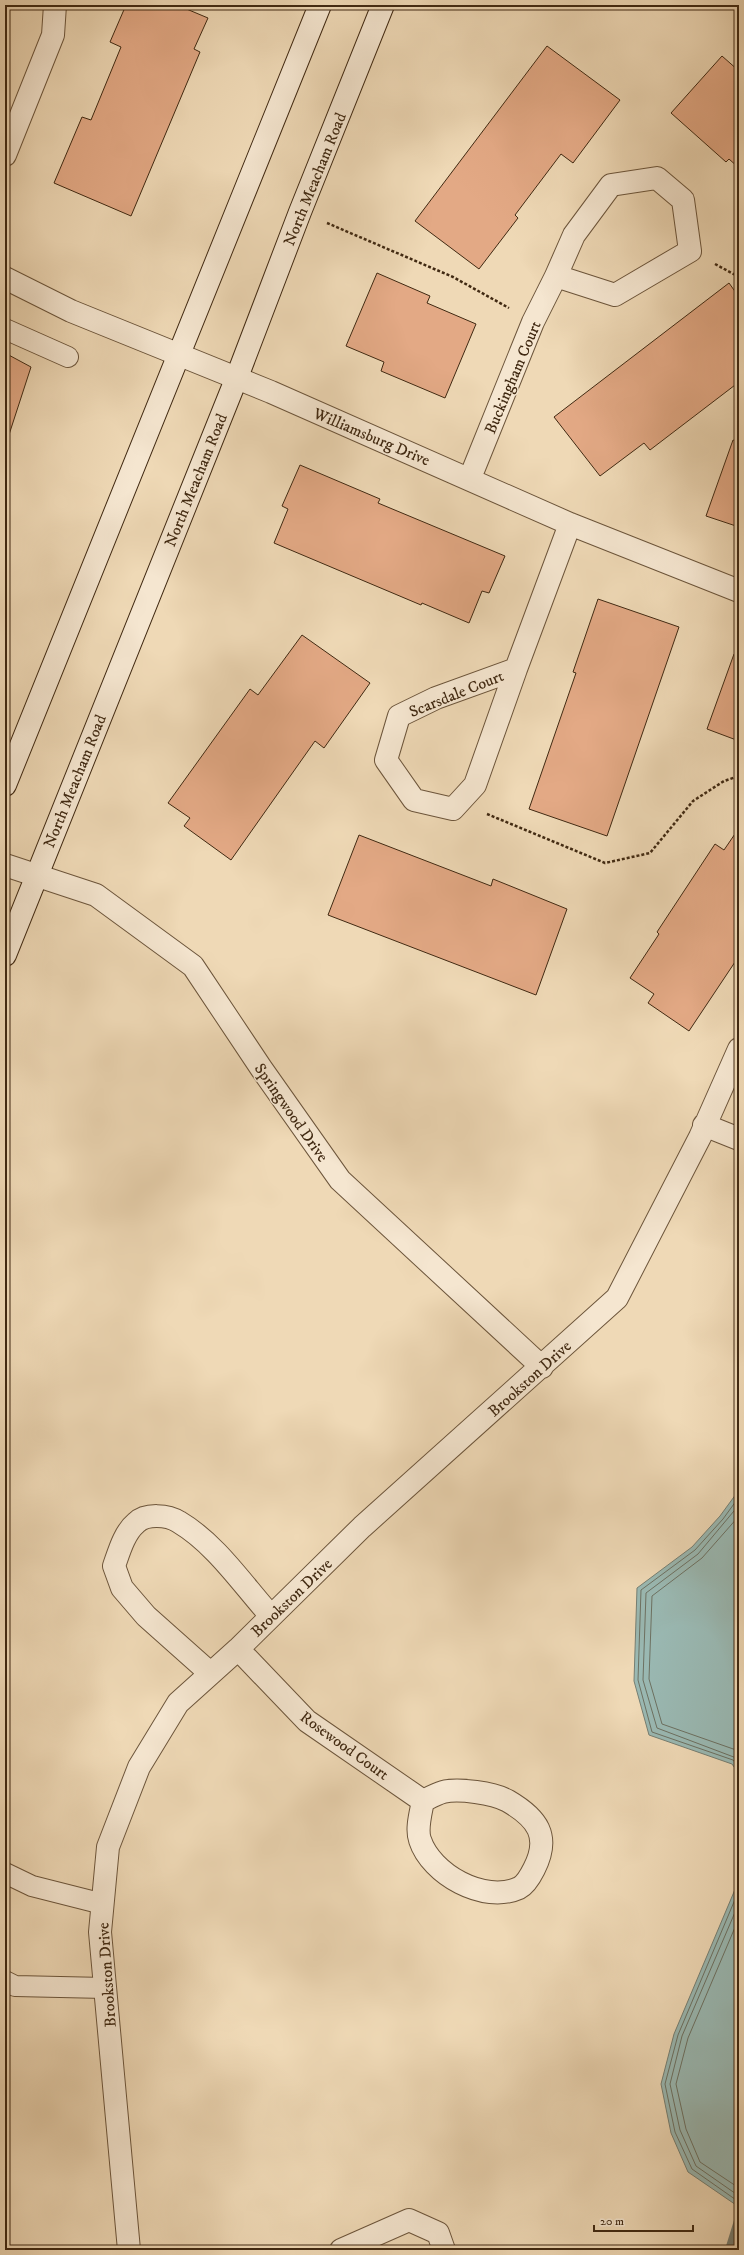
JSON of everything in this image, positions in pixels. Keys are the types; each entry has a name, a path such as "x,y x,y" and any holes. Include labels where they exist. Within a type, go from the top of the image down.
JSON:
{"street":[{"path":"5,154 53,34 55,5"},
{"path":"5,785 320,5"},
{"name":"North Meacham Road","path":"5,954 237,378 300,212 383,5"},
{"name":"Buckingham Court","path":"470,478 533,322 574,235 611,186 657,178 684,200 690,251 615,295 556,276"},
{"name":"Williamsburg Drive","path":"5,278 71,312 237,378 470,478 570,524 739,592"},
{"name":"Scarsdale Court","path":"516,669 436,698 399,716 386,760 414,800 453,809 476,785 516,669 570,524"},
{"name":"Springwood Drive","path":"5,865 96,895 193,966 261,1068 340,1180 542,1367"},
{"name":"Brookston Drive","path":"129,2250 100,1932 108,1847 139,1767 178,1703 238,1649 362,1527 542,1367 617,1298 704,1125 739,1049"},
{"path":"704,1125 739,1139"},
{"path":"210,1673 146,1616 122,1588 114,1566 124,1541 136,1522 154,1515 178,1521 212,1548 271,1616"},
{"name":"Rosewood Court","path":"238,1649 307,1721 423,1801"},
{"path":"443,1792 473,1792 503,1798 526,1812 537,1825 542,1842 540,1857 531,1875 520,1887 505,1892 479,1890 457,1882 439,1869 426,1854 419,1838 423,1801 443,1792"},
{"path":"341,2250 409,2220 438,2233 444,2250"}],"lane":[{"path":"5,329 68,357"},
{"path":"8,1878 32,1886 103,1904"},
{"path":"5,1981 15,1986 105,1988"}],"path":[{"path":"300,212 453,277 533,322"},
{"path":"459,802 605,863 650,853 693,801 724,781 739,776"}],"water":[{"path":"739,1490 739,1774 732,1764 649,1735 634,1681 637,1588 692,1547 720,1516"},
{"path":"739,1880 739,2207 688,2172 671,2133 661,2084 674,2034"}],"building":[{"path":"126,5 177,5 208,18 194,49 200,52 131,216 54,183 82,117 91,120 121,47 110,42"},
{"path":"547,46 620,100 573,163 561,154 515,215 518,218 479,269 415,221"},
{"path":"722,56 739,71 739,168 729,159 726,162 671,113"},
{"path":"377,273 430,296 427,303 476,324 445,398 381,371 384,362 346,346"},
{"path":"729,283 739,297 739,382 650,450 644,443 600,476 554,417"},
{"path":"5,353 31,367 5,447"},
{"path":"733,440 739,442 739,527 706,516"},
{"path":"300,465 380,499 378,503 505,556 489,593 482,591 469,623 422,603 421,605 274,543 288,509 282,506"},
{"path":"598,599 679,627 607,836 529,809 576,673 573,672"},
{"path":"302,635 370,683 324,748 315,741 231,860 184,826 190,818 168,803 250,689 258,695"},
{"path":"734,654 739,656 739,741 707,729"},
{"path":"739,828 739,956 689,1031 648,1003 654,994 630,978 659,934 657,932 715,844 724,850"},
{"path":"359,835 491,886 493,879 567,909 536,995 328,915"}],"waterway":[{"path":"730,2250 739,2221"}]}
